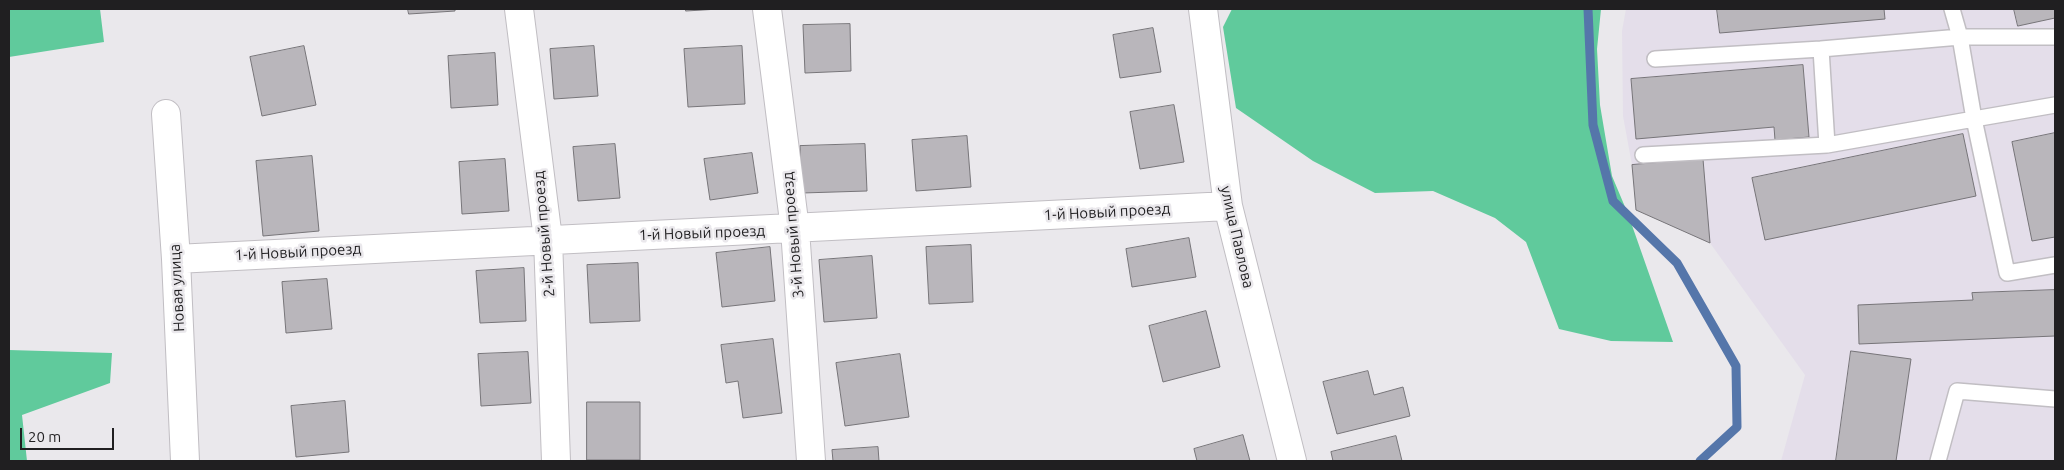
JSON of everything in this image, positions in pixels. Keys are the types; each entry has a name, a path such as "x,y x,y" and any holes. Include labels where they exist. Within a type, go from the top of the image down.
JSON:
{"street":[{"name":"2-й Новый проезд","path":"518,9 548,239 556,461"},
{"name":"3-й Новый проезд","path":"766,9 795,229 811,461"},
{"name":"улица Павлова","path":"1203,9 1228,206 1292,461"},
{"name":"Новая улица","path":"166,114 176,259 185,461"},
{"name":"1-й Новый проезд","path":"176,259 1228,206"}],"lane":[{"path":"1952,9 1960,38 1974,120 2007,273 2055,265"},
{"path":"1654,59 1960,38 2055,37"},
{"path":"1821,49 1827,145"},
{"path":"1643,156 1827,145 2055,105"},
{"path":"1938,461 1957,391 2055,399"}],"shaded area":[{"path":"1626,9 2055,9 2055,461 1781,461 1805,375 1710,243 1636,210 1632,165 1623,116 1622,31"}],"green space":[{"path":"9,9 100,9 104,42 9,57"},
{"path":"1232,9 1601,9 1597,49 1600,105 1612,176 1628,214 1673,342 1611,341 1559,329 1526,242 1495,218 1433,191 1375,193 1313,161 1236,108 1223,27"},
{"path":"9,350 112,353 110,383 22,415 27,461 9,461"}],"building":[{"path":"408,9 455,9 455,11 409,14"},
{"path":"686,9 719,9 686,11"},
{"path":"1717,9 1884,9 1885,19 1720,33"},
{"path":"2014,9 2055,9 2055,18 2018,26"},
{"path":"850,24 851,71 805,73 803,25"},
{"path":"1153,28 1161,72 1120,78 1113,35"},
{"path":"304,46 316,105 262,116 250,57"},
{"path":"594,46 598,96 554,99 550,49"},
{"path":"742,46 745,104 688,107 684,49"},
{"path":"495,53 498,105 451,108 448,56"},
{"path":"1803,65 1809,137 1775,140 1774,127 1636,139 1631,79"},
{"path":"1174,105 1184,162 1140,169 1130,112"},
{"path":"2055,133 2055,237 2032,241 2012,142"},
{"path":"1963,134 1976,196 1765,240 1752,178"},
{"path":"967,136 971,187 916,191 912,140"},
{"path":"615,144 620,198 578,201 573,147"},
{"path":"865,144 867,191 802,193 800,146"},
{"path":"752,153 758,193 710,200 704,159"},
{"path":"312,156 319,231 263,236 256,161"},
{"path":"505,159 509,211 462,214 459,162"},
{"path":"1703,159 1710,243 1636,210 1632,165"},
{"path":"1189,238 1196,277 1132,287 1126,249"},
{"path":"971,245 973,302 929,304 926,247"},
{"path":"770,247 775,301 722,307 716,253"},
{"path":"872,256 877,318 824,322 819,260"},
{"path":"638,263 640,321 590,323 587,265"},
{"path":"524,268 526,321 480,323 476,271"},
{"path":"327,279 332,329 286,333 282,282"},
{"path":"2055,290 2055,336 1859,344 1858,305 1973,300 1972,293"},
{"path":"1206,311 1220,367 1163,382 1149,326"},
{"path":"773,339 782,413 743,418 738,381 726,383 721,345"},
{"path":"1851,351 1911,359 1896,461 1836,461"},
{"path":"528,352 531,403 481,406 478,354"},
{"path":"900,354 909,417 845,426 836,363"},
{"path":"1368,371 1374,395 1403,387 1410,416 1337,434 1323,382"},
{"path":"345,401 349,452 296,457 291,406"},
{"path":"587,402 640,402 640,460 587,460"},
{"path":"1243,435 1250,461 1197,461 1194,449"},
{"path":"1396,436 1402,461 1333,461 1331,452"},
{"path":"878,447 879,461 833,461 832,450"}],"waterway":[{"path":"1588,9 1593,125 1613,201 1677,263 1736,366 1737,427 1700,461"}]}
